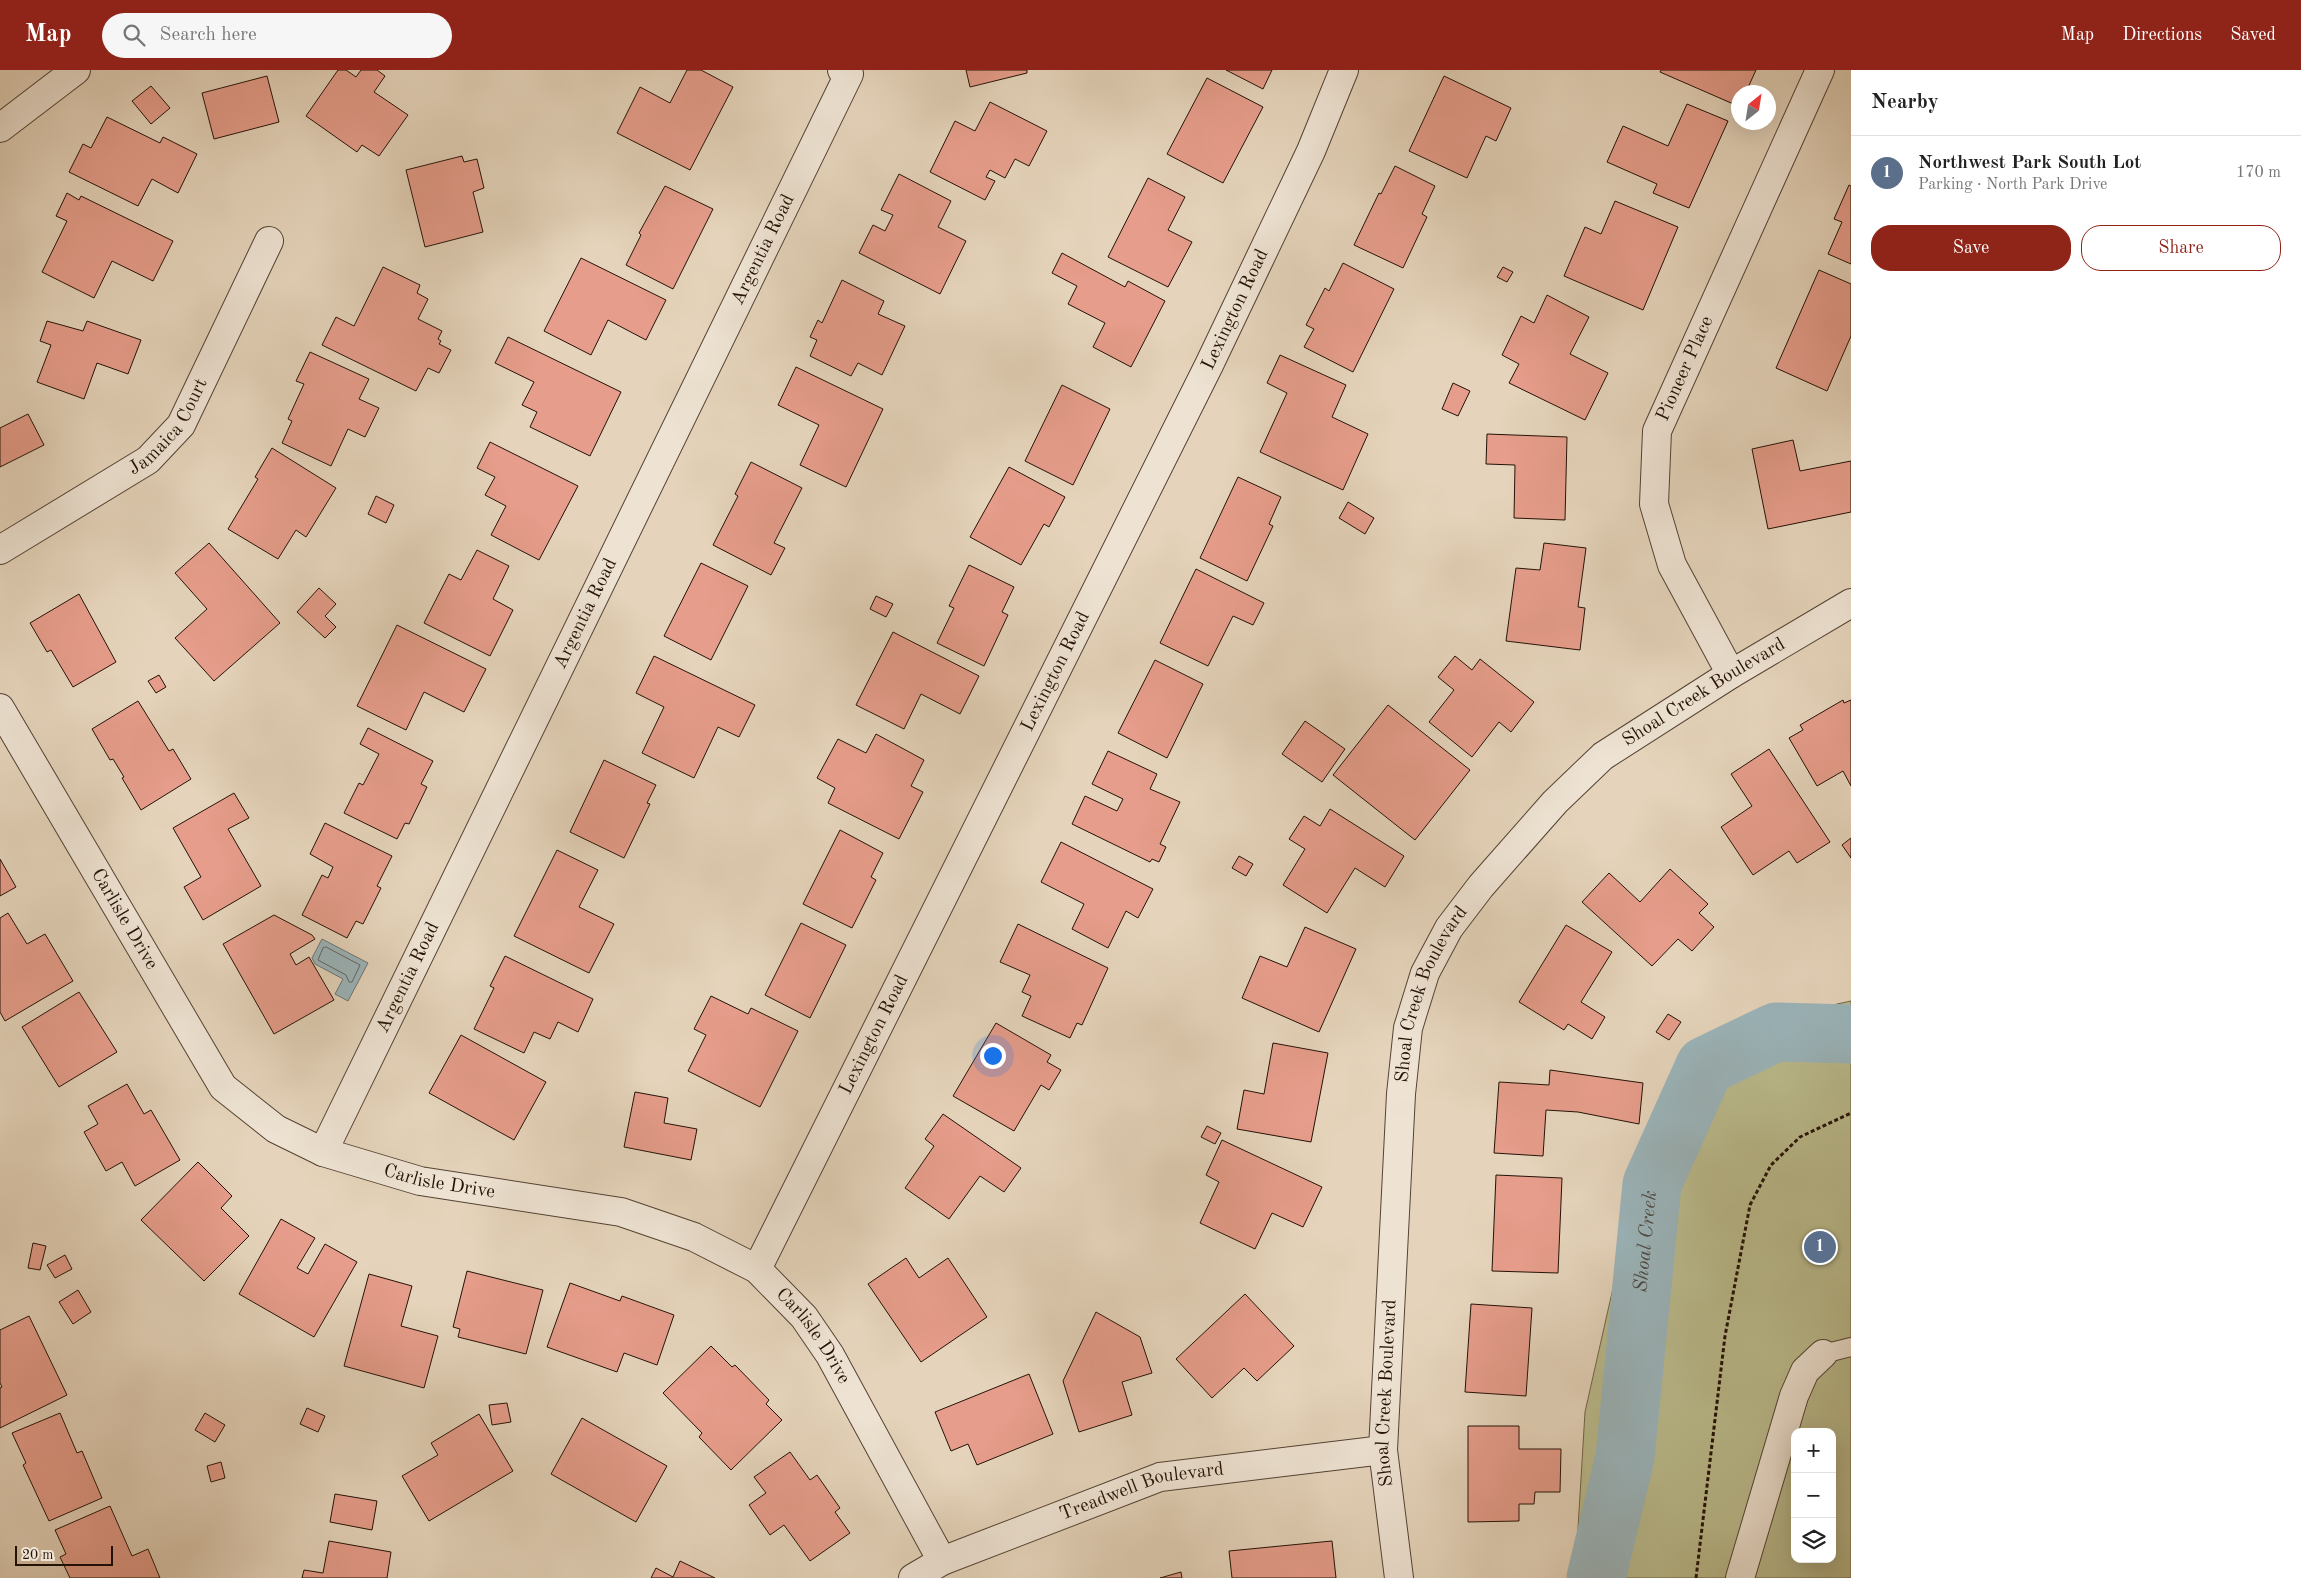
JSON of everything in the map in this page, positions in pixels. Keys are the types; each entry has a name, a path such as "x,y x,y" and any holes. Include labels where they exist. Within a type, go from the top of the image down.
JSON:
{"street":[{"path":"0,128 76,70"},
{"name":"Lexington Road","path":"757,1270 1209,365 1311,151 1344,70"},
{"name":"Pioneer Place","path":"1731,674 1672,565 1654,504 1657,432 1820,70"},
{"name":"Argentia Road","path":"323,1152 845,72"},
{"name":"Jamaica Court","path":"0,550 148,460 181,425 269,241"},
{"name":"Shoal Creek Boulevard","path":"1399,1578 1383,1450 1401,1094 1408,1028 1425,974 1454,921 1481,886 1555,802 1603,756 1731,674 1851,603"},
{"name":"Carlisle Drive","path":"0,708 223,1087 276,1129 323,1152 420,1181 621,1212 694,1237 757,1270 804,1317 830,1355 942,1561"},
{"path":"1740,1578 1794,1396 1805,1372 1823,1354"},
{"name":"Treadwell Boulevard","path":"913,1578 942,1561 1160,1477 1383,1450"}],"lane":[{"path":"1823,1354 1851,1347"}],"path":[{"path":"1696,1578 1725,1336 1750,1205 1771,1165 1800,1138 1851,1113"}],"green space":[{"path":"1851,1001 1851,1578 1575,1578 1585,1412 1641,1164 1719,1030"}],"water":[{"path":"322,939 368,963 348,1001 335,994 343,979 315,964 312,958"}],"building":[{"path":"338,70 346,70 356,77 361,70 377,70 385,76 374,92 408,115 379,156 362,145 357,152 306,116"},
{"path":"687,70 701,70 733,87 690,170 617,133 640,87 670,103"},
{"path":"966,70 1027,70 1027,73 970,87"},
{"path":"1226,70 1272,70 1263,89"},
{"path":"1661,70 1756,70 1749,85 1731,85 1731,103 1660,72"},
{"path":"267,76 279,122 214,139 202,93"},
{"path":"1444,76 1511,108 1496,141 1486,136 1467,178 1409,151"},
{"path":"1207,78 1263,107 1223,183 1167,154"},
{"path":"151,86 170,108 151,124 132,101"},
{"path":"990,102 1047,131 1029,166 1015,159 1005,178 990,170 986,177 995,181 985,200 930,172 955,121 975,131"},
{"path":"1687,104 1728,121 1689,208 1653,193 1657,184 1607,162 1623,126 1668,146"},
{"path":"107,117 160,143 163,137 197,154 178,193 152,179 138,206 69,172 83,144 91,148"},
{"path":"462,156 464,162 477,159 484,188 473,192 483,232 425,247 406,170"},
{"path":"1395,166 1435,186 1422,214 1427,217 1403,268 1354,245 1379,193 1381,194"},
{"path":"899,174 951,201 938,227 966,241 940,294 859,253 873,225 885,231 893,215 881,210"},
{"path":"1148,178 1185,197 1168,230 1192,242 1168,287 1108,257"},
{"path":"1849,185 1851,186 1851,264 1828,254 1842,222 1834,219"},
{"path":"665,186 713,209 673,289 626,265 641,235 639,233"},
{"path":"67,193 79,200 81,196 173,241 153,281 112,261 94,298 42,272 67,221 56,216"},
{"path":"1615,201 1678,227 1643,310 1564,276 1585,227 1601,234"},
{"path":"1062,253 1125,287 1128,281 1165,301 1131,367 1093,347 1105,323 1068,304 1077,286 1052,273"},
{"path":"581,258 666,300 646,340 608,320 591,355 544,331"},
{"path":"1343,263 1394,289 1353,372 1304,347 1314,329 1306,325 1325,288 1329,291"},
{"path":"383,267 420,285 417,293 428,299 418,319 442,331 438,339 441,341 439,344 451,350 439,373 428,368 416,391 322,345 336,317 354,326"},
{"path":"1503,267 1513,272 1507,282 1497,277"},
{"path":"1819,270 1851,284 1851,336 1827,391 1776,368"},
{"path":"842,280 884,301 878,314 905,326 882,375 858,363 851,376 810,356 817,340 810,337 818,320 822,323"},
{"path":"1547,295 1589,317 1570,354 1608,373 1585,420 1509,383 1519,364 1502,355 1521,316 1534,323"},
{"path":"47,321 83,331 87,321 141,340 128,374 97,363 84,399 37,382 51,345 40,341"},
{"path":"508,337 621,392 590,456 530,427 537,412 522,405 534,382 495,363"},
{"path":"310,352 369,379 359,399 379,408 365,437 348,429 331,466 282,443 292,421 288,419 304,384 296,381"},
{"path":"1280,355 1346,385 1332,417 1368,434 1343,490 1260,452 1287,393 1267,383"},
{"path":"796,367 883,409 846,487 800,465 819,425 778,405"},
{"path":"1453,383 1470,391 1458,416 1442,409"},
{"path":"1062,385 1110,409 1073,485 1025,461"},
{"path":"28,414 44,445 0,467 0,428"},
{"path":"1487,434 1567,437 1565,520 1514,518 1515,465 1486,464"},
{"path":"1793,440 1800,471 1851,461 1851,512 1768,529 1752,449"},
{"path":"490,442 578,486 539,560 491,535 506,506 485,495 495,477 477,468"},
{"path":"272,448 336,488 306,537 296,530 278,559 228,529 258,479 255,477"},
{"path":"751,462 802,488 774,543 785,548 771,575 713,545 738,496 735,494"},
{"path":"1009,467 1065,497 1049,527 1044,524 1021,565 970,537"},
{"path":"1238,477 1281,497 1269,524 1273,526 1247,581 1200,558"},
{"path":"376,496 394,505 386,523 368,514"},
{"path":"1348,502 1374,518 1365,534 1339,518"},
{"path":"209,543 280,623 214,681 175,638 207,609 175,573"},
{"path":"1544,543 1586,548 1578,607 1585,608 1580,650 1506,641 1516,568 1540,570"},
{"path":"477,550 509,566 493,599 513,610 490,656 424,623 449,574 461,580"},
{"path":"701,563 748,586 711,660 664,636"},
{"path":"969,565 1014,587 1002,612 1008,615 984,666 937,643 954,608 949,606"},
{"path":"1196,569 1264,603 1253,625 1233,616 1208,666 1160,643"},
{"path":"319,588 336,604 325,616 336,627 325,638 297,612"},
{"path":"79,594 116,662 73,687 51,650 47,652 30,623"},
{"path":"876,596 893,604 886,617 870,609"},
{"path":"397,625 486,669 464,712 424,692 406,730 357,706"},
{"path":"893,632 979,676 960,714 921,694 904,729 856,705"},
{"path":"654,656 755,705 739,737 718,727 694,778 642,753 664,707 636,693"},
{"path":"1455,656 1472,670 1480,659 1534,702 1511,732 1499,722 1472,757 1429,722 1454,690 1438,677"},
{"path":"1155,660 1203,684 1167,758 1118,733"},
{"path":"159,675 166,687 156,693 148,681"},
{"path":"1843,700 1844,703 1851,700 1851,786 1843,771 1817,786 1789,738 1803,730 1800,725"},
{"path":"138,701 169,751 173,749 191,779 141,810 122,778 124,777 113,759 110,760 92,729"},
{"path":"1388,705 1470,770 1415,840 1333,775"},
{"path":"1305,721 1345,749 1322,782 1282,754"},
{"path":"368,728 433,761 421,784 427,787 409,824 405,823 397,839 344,813 359,783 363,785 379,754 360,744"},
{"path":"876,734 924,760 911,786 923,792 899,839 828,803 835,788 817,778 838,739 866,753"},
{"path":"1769,749 1830,842 1797,863 1789,851 1753,875 1721,827 1752,806 1731,774"},
{"path":"1108,751 1157,774 1150,789 1180,802 1160,844 1166,847 1159,862 1152,859 1150,862 1072,824 1085,796 1117,811 1123,799 1092,784"},
{"path":"604,760 656,785 647,803 650,804 624,858 570,832"},
{"path":"234,793 249,818 228,829 261,886 203,920 184,887 201,877 173,828"},
{"path":"1330,809 1404,856 1385,887 1355,868 1327,913 1283,885 1305,849 1289,839 1304,816 1320,826"},
{"path":"325,823 392,856 377,886 381,888 363,924 356,921 347,938 302,915 322,875 328,878 333,867 310,854"},
{"path":"840,830 883,853 871,877 876,880 852,928 803,904"},
{"path":"1851,838 1851,858 1842,845"},
{"path":"1061,842 1153,889 1138,918 1126,911 1108,948 1072,929 1084,904 1041,882"},
{"path":"557,850 598,870 579,907 614,924 589,973 514,936"},
{"path":"1239,856 1253,864 1246,876 1232,868"},
{"path":"0,859 16,887 0,896"},
{"path":"1670,869 1708,904 1699,913 1714,927 1692,951 1678,939 1652,966 1582,902 1609,873 1640,902"},
{"path":"8,913 27,944 45,934 73,981 5,1021 0,1012 0,918"},
{"path":"274,915 312,935 315,939 290,954 296,965 309,957 334,1000 274,1034 223,944"},
{"path":"801,923 846,945 810,1018 765,995"},
{"path":"1018,924 1108,968 1082,1025 1077,1023 1070,1038 1022,1016 1031,996 1022,992 1030,975 1000,962"},
{"path":"1566,925 1612,952 1581,1002 1605,1017 1592,1039 1568,1024 1564,1030 1519,1002"},
{"path":"1305,927 1356,949 1319,1032 1242,998 1260,956 1287,967"},
{"path":"505,956 593,999 578,1032 558,1022 550,1039 534,1032 524,1053 474,1029 494,988 490,986"},
{"path":"79,992 117,1052 59,1087 22,1027"},
{"path":"711,996 748,1014 751,1008 798,1031 760,1107 688,1071 706,1035 694,1029"},
{"path":"1668,1014 1681,1022 1669,1040 1656,1032"},
{"path":"996,1023 1051,1055 1047,1062 1061,1070 1049,1090 1041,1085 1014,1131 953,1096"},
{"path":"461,1035 546,1082 514,1140 429,1093"},
{"path":"1273,1043 1328,1053 1311,1142 1237,1129 1244,1090 1264,1094"},
{"path":"1550,1070 1643,1083 1639,1124 1578,1112 1546,1110 1543,1156 1494,1153 1499,1082 1549,1085"},
{"path":"127,1084 144,1114 151,1110 180,1160 135,1186 122,1162 106,1171 84,1132 98,1124 88,1106"},
{"path":"635,1092 668,1098 664,1123 697,1129 691,1160 624,1147"},
{"path":"943,1114 1021,1168 1004,1192 980,1176 949,1219 905,1188 934,1146 925,1139"},
{"path":"1207,1126 1221,1133 1215,1144 1201,1137"},
{"path":"1222,1140 1322,1187 1303,1227 1272,1213 1255,1249 1200,1223 1219,1182 1206,1175"},
{"path":"198,1162 232,1196 221,1208 249,1236 204,1281 141,1220"},
{"path":"1496,1175 1562,1178 1558,1273 1492,1271"},
{"path":"281,1219 315,1238 297,1268 308,1274 325,1244 357,1262 314,1337 239,1294"},
{"path":"33,1243 46,1246 40,1270 28,1268"},
{"path":"65,1255 72,1269 55,1278 47,1265"},
{"path":"906,1258 919,1278 948,1258 987,1317 921,1362 868,1284"},
{"path":"467,1271 543,1290 526,1354 458,1337 460,1329 453,1327"},
{"path":"369,1274 412,1286 401,1326 438,1336 424,1388 344,1366"},
{"path":"570,1283 620,1301 622,1296 674,1315 657,1365 624,1353 617,1372 547,1347"},
{"path":"78,1290 91,1312 73,1324 59,1302"},
{"path":"1245,1294 1294,1346 1257,1381 1244,1368 1212,1398 1176,1359"},
{"path":"1471,1304 1532,1308 1526,1396 1465,1392"},
{"path":"1096,1312 1140,1337 1152,1373 1122,1382 1132,1415 1079,1432 1063,1381"},
{"path":"29,1316 67,1395 0,1428 0,1388 2,1387 0,1383 0,1330"},
{"path":"711,1346 732,1367 735,1365 769,1400 766,1404 782,1420 731,1470 699,1437 702,1433 663,1393"},
{"path":"1029,1374 1053,1434 977,1465 968,1444 951,1451 935,1412"},
{"path":"507,1403 511,1422 492,1425 489,1405"},
{"path":"307,1408 325,1416 318,1432 300,1424"},
{"path":"60,1413 77,1453 82,1451 102,1498 49,1521 23,1465 26,1463 12,1433"},
{"path":"205,1413 225,1425 215,1442 195,1430"},
{"path":"479,1414 513,1471 429,1521 402,1476 438,1455 431,1443"},
{"path":"582,1418 667,1466 636,1522 551,1474"},
{"path":"1468,1426 1519,1426 1519,1449 1561,1449 1560,1492 1535,1492 1534,1504 1519,1504 1519,1521 1468,1522"},
{"path":"790,1452 810,1480 817,1475 840,1508 835,1512 850,1533 810,1561 784,1525 770,1535 749,1505 766,1493 754,1477"},
{"path":"221,1462 225,1478 211,1482 207,1466"},
{"path":"335,1494 377,1501 372,1530 330,1522"},
{"path":"110,1506 132,1556 148,1549 160,1578 70,1578 60,1557 66,1554 55,1530"},
{"path":"329,1541 391,1552 387,1578 302,1578 304,1570 323,1573"},
{"path":"1332,1541 1336,1578 1232,1578 1229,1551"},
{"path":"680,1561 715,1578 651,1578 656,1568 673,1577"},
{"path":"1181,1572 1182,1578 1160,1578"}],"waterway":[{"name":"Shoal Creek","path":"1596,1578 1625,1457 1652,1184 1705,1066 1776,1032 1851,1034"}],"place":[{"name":"Northwest Park South Lot","path":"1820,1247"}]}
